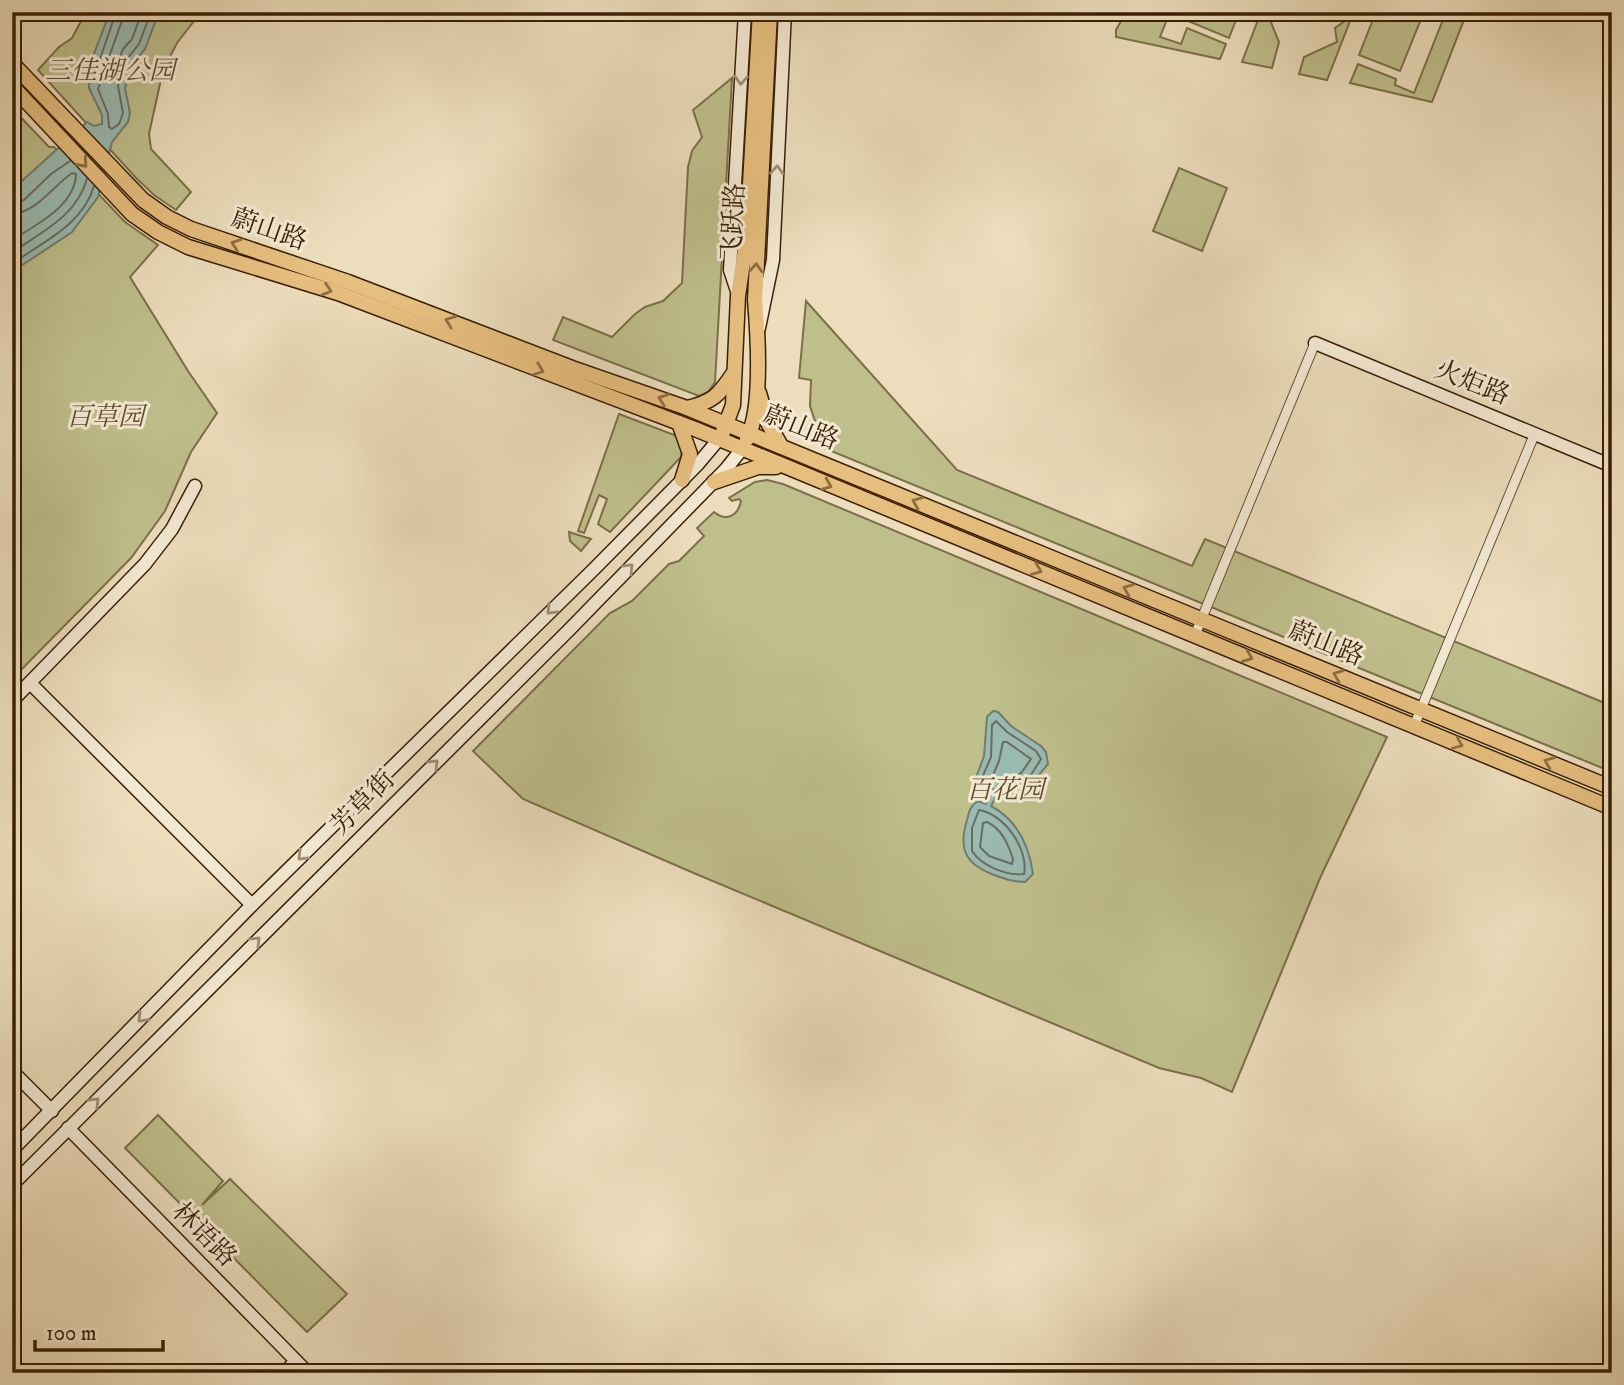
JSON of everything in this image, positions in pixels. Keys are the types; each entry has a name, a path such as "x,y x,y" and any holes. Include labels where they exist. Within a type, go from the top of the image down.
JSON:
{"main road":[{"path":"738,296 730,270 745,12"},
{"path":"758,335 773,260 785,12"},
{"name":"飞跃路","path":"719,439 732,411 738,296 747,236 768,13"},
{"name":"飞跃路","path":"742,449 750,433 756,384 758,335 755,300 768,13"},
{"name":"蔚山路","path":"12,63 151,206 191,229 348,282 572,368 687,408 1612,788"},
{"path":"766,79 780,104"},
{"name":"蔚山路","path":"12,86 111,193 158,232 188,247 338,293 679,423 1612,808"},
{"name":"火炬路","path":"1314,343 1612,466"},
{"path":"687,408 702,404 720,394 733,373"},
{"path":"756,384 768,423 781,446"},
{"path":"679,423 690,454 682,480"},
{"name":"芳草街","path":"12,1150 252,905 682,480 719,439"},
{"name":"芳草街","path":"12,1185 598,600 714,482 742,449"},
{"path":"714,482 758,467 787,468"},
{"path":"12,701 145,564 172,529 195,486"},
{"path":"580,582 598,600"},
{"path":"30,683 252,905"},
{"path":"12,1071 52,1111"},
{"name":"林语路","path":"68,1128 308,1373"},
{"path":"284,1373 296,1361"}],"street":[{"path":"1195,635 1314,343"},
{"path":"1414,726 1535,433"}],"green space":[{"name":"三佳湖公园","path":"86,12 201,12 177,43 163,70 149,134 151,149 191,192 176,210 136,178 38,70 59,47 72,38"},
{"path":"1126,12 1170,12 1160,37 1181,44 1187,28 1226,44 1220,59 1116,37 1116,30"},
{"path":"1192,12 1235,12 1233,18 1236,20 1229,38 1188,21"},
{"path":"1261,12 1272,12 1268,15 1279,42 1272,68 1242,62"},
{"path":"1376,12 1404,12 1421,19 1400,71 1359,55"},
{"path":"1446,12 1467,12 1432,102 1350,83 1358,64 1396,79 1395,85 1414,93"},
{"path":"1352,16 1327,80 1299,74 1304,57 1337,42 1335,28"},
{"path":"732,78 715,382 708,392 699,396 553,340 563,317 612,337 635,314 645,307 663,301 682,283 688,167 692,151 702,137 693,110"},
{"name":"百草园","path":"12,108 49,147 54,147 125,222 158,245 130,277 217,413 191,452 165,511 131,558 12,679"},
{"path":"1179,168 1227,188 1202,251 1153,231"},
{"path":"806,301 957,470 1192,566 1205,539 1612,706 1612,772 824,448 810,406 811,380 799,378"},
{"path":"619,414 677,436 682,448 681,457 610,532 598,524 607,499 599,495 584,533 578,531"},
{"name":"百花园","path":"767,480 783,484 1387,737 1320,878 1232,1092 1201,1078 1159,1068 523,799 473,751 610,613 632,601 669,564 679,561 704,536 697,528 714,512 723,517 734,514 741,501 732,501 729,498 755,482"},
{"path":"569,532 591,539 581,551 570,541"},
{"path":"158,1115 223,1181 202,1205 230,1179 347,1294 307,1332 125,1148"}],"water":[{"path":"110,12 159,12 145,49 134,62 125,88 130,113 128,122 112,142 98,197 72,232 12,272 12,190 87,122 94,126 102,124 102,115 89,88 95,78 89,67"},
{"path":"993,711 998,712 1011,726 1046,752 1048,764 1024,793 1010,801 996,797 991,806 1008,818 1025,843 1033,874 1025,882 1004,879 979,868 964,849 964,831 970,809 978,801 986,804 990,795 974,783 984,756 987,717"}]}
